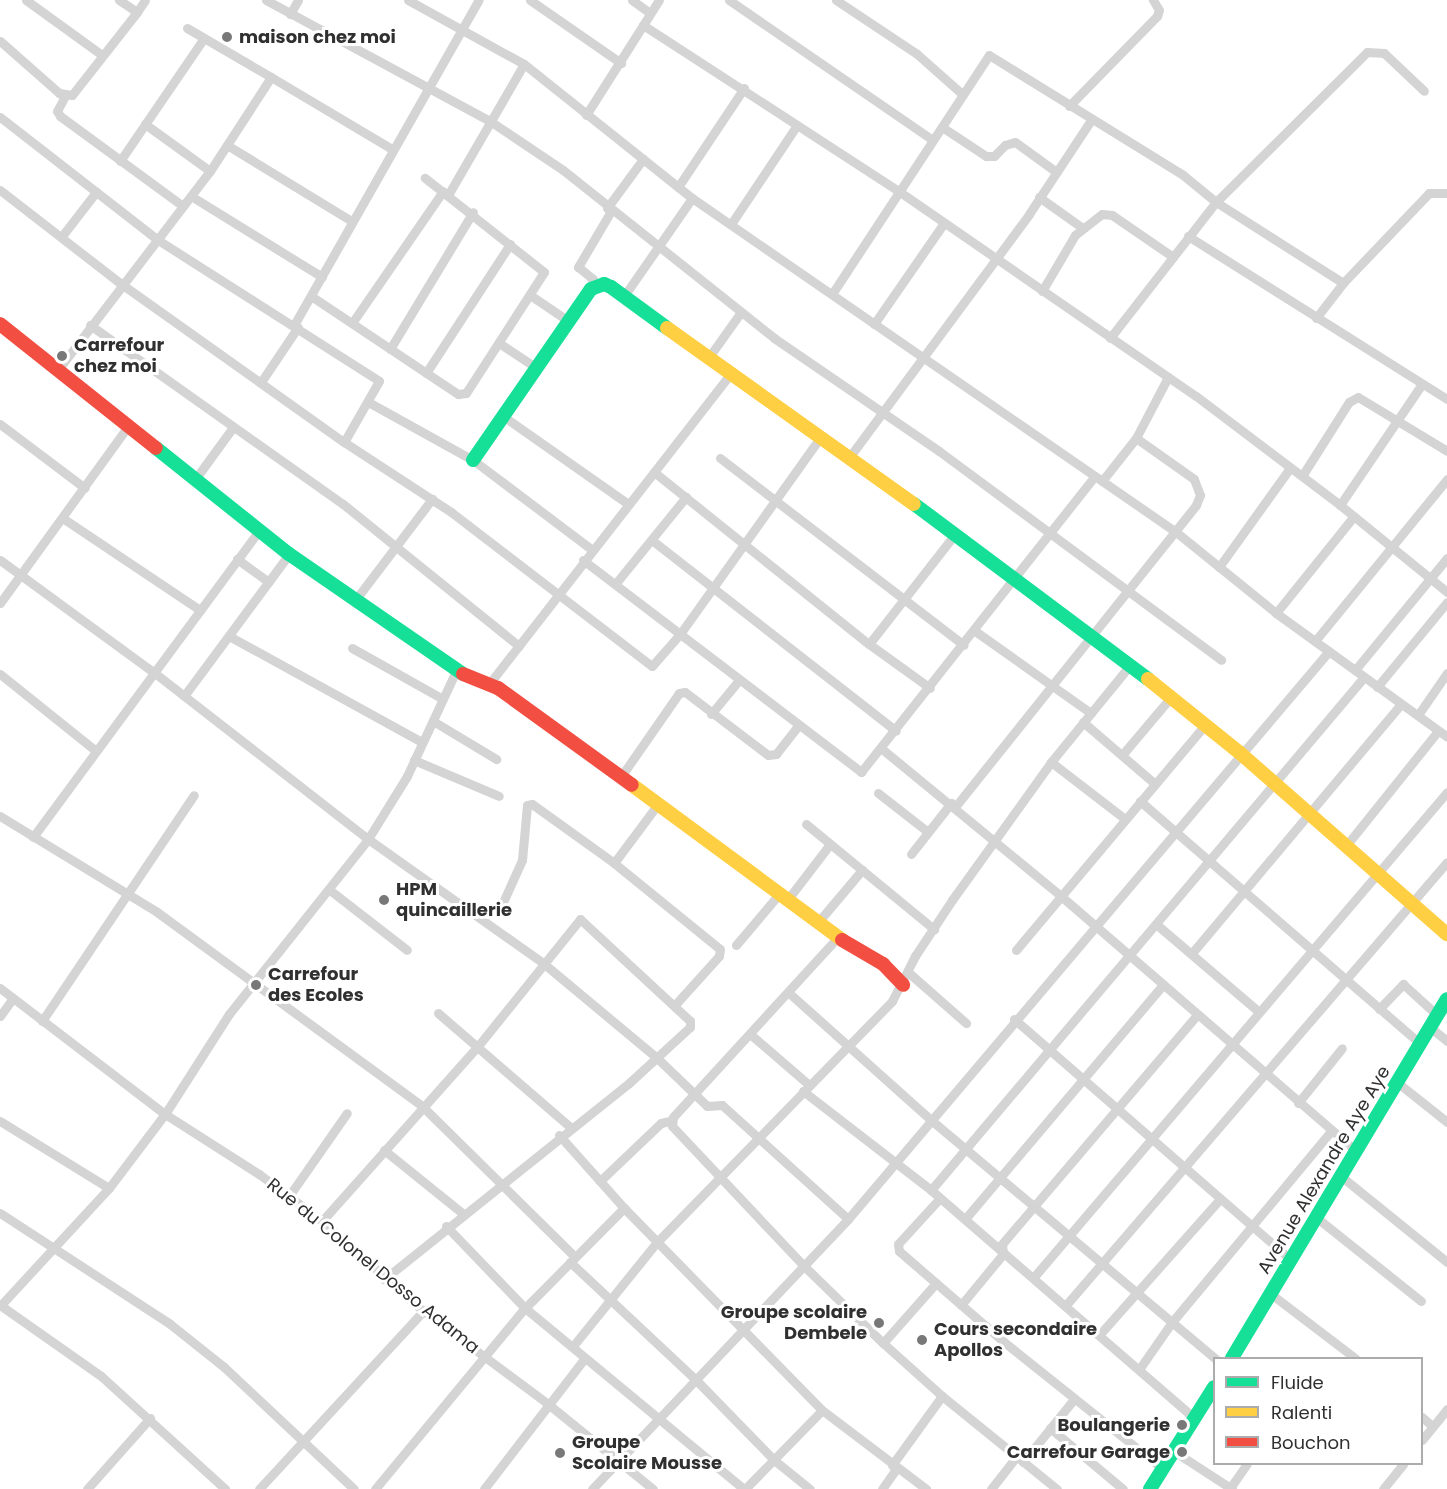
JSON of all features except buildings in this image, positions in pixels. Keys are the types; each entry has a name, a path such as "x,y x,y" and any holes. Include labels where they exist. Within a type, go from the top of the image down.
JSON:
{"street":[{"path":"26,0 102,55"},
{"path":"119,0 137,12"},
{"path":"0,41 65,96 72,95 145,0"},
{"path":"266,0 489,121 563,170 609,209 741,312 1052,533 1221,660"},
{"path":"290,14 298,0"},
{"path":"408,0 524,64 692,198 1176,532 1276,613 1447,737"},
{"path":"261,382 296,326 350,220 479,0"},
{"path":"530,0 621,63"},
{"path":"632,0 650,13"},
{"path":"586,115 659,0"},
{"path":"729,0 933,140"},
{"path":"836,0 917,54 961,93"},
{"path":"1069,106 1157,15 1159,10 1153,0"},
{"path":"643,25 744,88 900,192 1168,377 1340,505 1447,592"},
{"path":"187,28 392,149"},
{"path":"120,161 204,38"},
{"path":"1110,338 1216,202 1367,52 1384,53 1424,91"},
{"path":"832,294 942,127 961,93 989,55 1183,176 1216,202 1343,283"},
{"path":"352,323 445,193 524,64"},
{"path":"57,371 120,283 158,240 210,171 271,77"},
{"path":"678,187 744,88"},
{"path":"65,96 57,111 60,116 183,206"},
{"path":"0,117 158,240 380,381 370,403 344,442"},
{"path":"848,459 1040,197 1055,171 1091,120"},
{"path":"145,124 210,171"},
{"path":"731,224 797,125"},
{"path":"942,127 986,156 994,156 1005,145 1015,142 1055,171"},
{"path":"227,145 350,220"},
{"path":"472,460 567,320 591,289 593,279 578,267 609,209 643,159"},
{"path":"311,296 458,394 466,393 544,272 473,212 425,178"},
{"path":"0,190 120,283 344,442 432,499 558,592 652,666 680,634 819,439"},
{"path":"62,236 96,192"},
{"path":"1316,318 1343,283 1429,193 1447,193"},
{"path":"191,196 322,278"},
{"path":"1040,197 1081,227"},
{"path":"624,296 692,198"},
{"path":"390,349 473,212"},
{"path":"1041,291 1081,227 1095,216 1112,215 1173,257"},
{"path":"874,324 944,223"},
{"path":"1188,236 1447,399"},
{"path":"426,373 510,244"},
{"path":"591,289 604,284 624,296 819,439 955,534 1130,665 1240,753 1374,874 1447,934"},
{"path":"530,295 567,320"},
{"path":"709,357 741,312"},
{"path":"0,324 290,554 456,671 489,684 658,804 838,937 864,950 966,1023"},
{"path":"90,325 397,545 519,646"},
{"path":"499,343 535,367"},
{"path":"489,684 591,549 731,373"},
{"path":"583,560 616,583 797,727 861,772 882,749 1052,533 1136,438 1168,377"},
{"path":"1340,505 1422,384"},
{"path":"1302,476 1352,398 1358,397 1447,451"},
{"path":"370,403 472,460 591,549"},
{"path":"502,416 628,504"},
{"path":"0,424 85,488"},
{"path":"0,603 64,519 128,426"},
{"path":"196,478 233,427"},
{"path":"910,854 1053,684 1090,635 1130,591 1196,505 1200,495 1198,486 1136,438"},
{"path":"720,458 964,645"},
{"path":"1219,567 1290,468"},
{"path":"654,472 869,644 930,688"},
{"path":"1315,641 1447,479"},
{"path":"616,583 653,541 686,497"},
{"path":"356,600 432,499"},
{"path":"1276,613 1353,516"},
{"path":"64,519 200,610"},
{"path":"33,837 156,674 260,529"},
{"path":"869,644 955,534"},
{"path":"653,541 711,590 896,731"},
{"path":"184,696 290,554"},
{"path":"1355,670 1447,558"},
{"path":"237,559 269,582"},
{"path":"0,560 156,674 368,839 543,963 657,1058 710,1107 722,1105 848,1219"},
{"path":"1377,687 1447,602"},
{"path":"975,631 1091,713"},
{"path":"229,636 422,742"},
{"path":"352,648 443,699"},
{"path":"592,1489 696,1380 741,1329 848,1219 1014,1019 1178,833 1240,753 1329,651"},
{"path":"573,1346 657,1242 760,1139 846,1045 880,1015 906,979 934,929 994,841 1051,762 1130,665"},
{"path":"225,1489 150,1418 101,1376 0,1305 109,1188 165,1114 229,1014 331,891 368,839 414,760 456,671"},
{"path":"1418,715 1447,673"},
{"path":"0,674 96,751"},
{"path":"931,1190 1050,1052 1364,677"},
{"path":"711,714 739,680"},
{"path":"620,778 679,693 685,693 772,756 797,727"},
{"path":"1122,755 1171,697"},
{"path":"1192,953 1401,704"},
{"path":"433,721 496,759"},
{"path":"1083,722 1155,784"},
{"path":"1016,950 1205,725"},
{"path":"1345,847 1438,731"},
{"path":"882,749 953,805 1062,897 1263,1075 1357,1152"},
{"path":"414,760 499,796"},
{"path":"1051,762 1125,819"},
{"path":"1033,1278 1374,874 1447,792"},
{"path":"878,793 928,832"},
{"path":"42,1021 194,795"},
{"path":"1140,801 1344,980 1421,1044"},
{"path":"504,900 522,860 529,803 614,863 720,949 719,956 674,1006"},
{"path":"614,863 658,804"},
{"path":"0,816 127,896 255,983 422,1106 502,1183 610,1300 696,1380 774,1460 810,1489"},
{"path":"806,824 934,929"},
{"path":"736,945 830,844"},
{"path":"1066,1305 1447,862"},
{"path":"819,921 862,870"},
{"path":"331,891 407,950"},
{"path":"322,1221 422,1106 478,1046 580,919 691,1024 657,1058 462,1213 384,1279"},
{"path":"1156,924 1258,1011"},
{"path":"600,1181 661,1123 670,1121 697,1094 838,937"},
{"path":"1379,1009 1403,984 1435,1022 1447,1041"},
{"path":"965,1219 999,1175 1163,985"},
{"name":"Rue du Colonel Dosso Adama","path":"0,988 165,1114 289,1196 322,1221 384,1279 423,1311 548,1404 653,1489"},
{"path":"789,993 931,1120 1070,1234 1213,1357"},
{"path":"0,1016 13,998"},
{"name":"Avenue Alexandre Aye Aye","path":"1233,1357 1447,999"},
{"path":"438,1012 570,1126"},
{"path":"961,1305 1003,1254 1002,1244 1197,1015"},
{"path":"1014,1019 1291,1260"},
{"path":"750,1034 806,1088 894,1163 931,1190 1003,1254 1140,1368 1195,1419"},
{"path":"1298,1103 1342,1048"},
{"path":"1398,1083 1447,1122"},
{"path":"289,1196 347,1113"},
{"path":"0,1121 109,1188"},
{"path":"670,1121 720,1180 884,1343 942,1396 1057,1489"},
{"path":"1140,1368 1172,1322 1254,1227 1331,1131"},
{"path":"559,1135 624,1208 822,1410 894,1467 926,1489"},
{"path":"384,1150 462,1213"},
{"path":"1342,1178 1447,1262"},
{"path":"940,1198 897,1248 961,1305 1074,1399 1163,1468"},
{"path":"1100,1334 1220,1199"},
{"path":"375,1489 525,1308 624,1208"},
{"path":"0,1213 178,1330 224,1367 354,1489"},
{"path":"1317,1218 1421,1301"},
{"path":"446,1227 525,1308 744,1489 822,1410"},
{"path":"884,1343 936,1283"},
{"path":"1271,1294 1352,1357"},
{"path":"260,1489 423,1311"},
{"path":"484,1489 585,1358"},
{"path":"1150,1489 1213,1390"},
{"path":"882,1489 894,1467 942,1396"},
{"path":"991,1489 1050,1428 1074,1399"},
{"path":"1423,1439 1447,1409"},
{"path":"87,1489 150,1418"},
{"path":"1423,1418 1432,1426"},
{"path":"1050,1428 1123,1489"},
{"path":"1175,1452 1231,1488 1246,1465"},
{"path":"1387,1488 1402,1465"}],"traffic: fast":[{"path":"473,460 591,289 604,284 611,287 667,328"},
{"path":"156,448 289,554 463,674"},
{"path":"914,504 1148,679"},
{"path":"1233,1357 1447,999"},
{"path":"1150,1489 1213,1389"}],"traffic: slow":[{"path":"667,328 914,504"},
{"path":"1148,679 1240,753 1447,934"},
{"path":"632,785 842,940"}],"traffic: jam":[{"path":"0,324 156,448"},
{"path":"463,674 498,688 632,785"},
{"path":"842,940 883,964 903,985"}],"place":[{"name":"maison chez moi","path":"227,37"},
{"name":"Carrefour chez moi","path":"62,356"},
{"name":"HPM quincaillerie","path":"384,900"},
{"name":"Carrefour des Ecoles","path":"256,985"},
{"name":"Groupe scolaire Dembele","path":"879,1323"},
{"name":"Cours secondaire Apollos","path":"922,1340"},
{"name":"Boulangerie","path":"1182,1425"},
{"name":"Carrefour Garage","path":"1182,1452"},
{"name":"Groupe Scolaire Mousse","path":"560,1453"}]}
